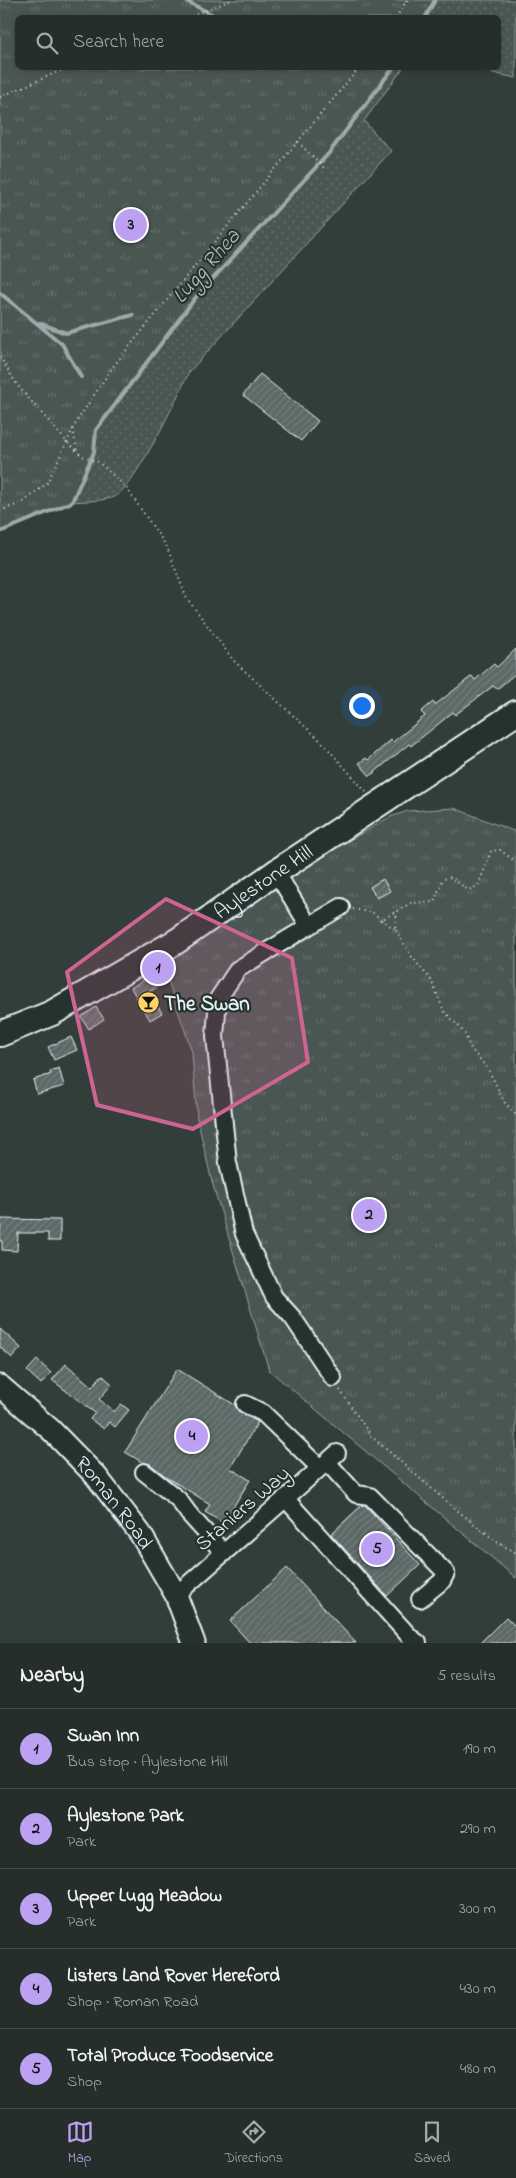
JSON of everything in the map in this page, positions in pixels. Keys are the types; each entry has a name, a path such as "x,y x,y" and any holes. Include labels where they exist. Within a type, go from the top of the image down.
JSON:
{"highway":[{"name":"Aylestone Hill","path":"0,1034 52,1013 169,946 276,872 516,713"}],"main road":[{"name":"Roman Road","path":"0,1386 51,1430 96,1476 140,1533 176,1595 194,1643"}],"lane":[{"path":"276,872 309,926"},
{"path":"333,1378 293,1318 274,1297 244,1234 228,1163 215,1036 218,999 238,969 341,907"},
{"path":"245,1404 263,1413 328,1461 356,1494 370,1496 446,1573 442,1581 420,1599"},
{"name":"Staniers Way","path":"176,1595 328,1461"},
{"path":"144,1472 178,1499 224,1553"},
{"path":"286,1498 411,1638 418,1643"}],"path":[{"path":"194,15 231,0"},
{"path":"398,15 407,0"},
{"path":"0,97 62,70"},
{"path":"0,511 22,503 48,483 73,427 112,368 356,70"},
{"path":"298,142 324,168"},
{"path":"0,357 17,385 77,453 98,462 125,486 167,547 186,597 234,661 322,742 378,804"},
{"path":"73,427 77,453"},
{"path":"381,920 412,904 434,902 443,879 451,877 468,890 478,886 490,851 500,850 516,862"},
{"path":"341,907 374,913 395,929 412,956 431,980 444,1011 464,1032 471,1049 488,1069 505,1103 516,1115"},
{"path":"395,929 397,911"},
{"path":"333,1378 371,1436 453,1507 497,1542 516,1553"}],"highlighted area":[{"path":"166,899 292,958 308,1062 193,1129 97,1105 67,972"}],"green space":[{"path":"0,0 435,0 427,15 15,15 15,70 391,70 329,153 196,298 96,430 94,452 72,502 0,532"},
{"path":"435,0 516,0 516,78 479,70 501,70 501,15 427,15"},
{"path":"391,70 402,70 364,121 391,151 189,372 155,440 123,490 110,498 72,502 94,452 96,430 196,297 329,153"},
{"path":"454,808 516,832 516,1578 269,1370 212,1182 197,1118 192,1052 161,960 336,848 390,817 408,811"}],"building":[{"path":"260,374 318,421 301,441 243,395"},
{"path":"516,649 516,673 497,689 493,686 455,715 453,712 411,746 409,744 370,776 359,763 366,758 368,760 391,740 393,742 425,716 421,712 433,702 435,705 472,676 475,680 494,664 497,667"},
{"path":"383,879 390,891 377,898 370,887"},
{"name":"The Swan","path":"157,971 164,983 149,992 162,1013 150,1020 131,988"},
{"path":"96,1007 104,1019 89,1029 81,1017"},
{"path":"71,1037 77,1050 54,1060 48,1047"},
{"path":"59,1068 64,1086 37,1094 33,1080 51,1074 50,1071"},
{"path":"1,1219 60,1220 60,1241 48,1241 48,1233 18,1233 17,1251 2,1250 2,1241 0,1241"},
{"path":"0,1329 21,1348 12,1358 0,1347"},
{"path":"37,1360 51,1373 41,1384 27,1371"},
{"path":"66,1364 92,1387 102,1375 112,1384 99,1399 114,1412 121,1404 129,1410 115,1427 109,1422 104,1429 90,1419 95,1413 52,1380"},
{"path":"177,1369 235,1405 241,1413 258,1422 230,1468 250,1480 223,1523 205,1512 210,1504 168,1478 150,1464 142,1462 125,1452"},
{"path":"362,1505 365,1505 420,1565 387,1596 331,1534"},
{"path":"287,1568 356,1643 250,1643 230,1621"},
{"path":"506,1617 516,1627 516,1643 480,1643"}],"waterway":[{"path":"184,0 213,15"},
{"name":"Lugg Rhea","path":"427,15 435,0"},
{"name":"Lugg Rhea","path":"0,532 72,502 94,452 96,430 196,297 329,153 391,70"},
{"path":"0,293 62,344 81,377"},
{"path":"39,323 66,333 133,315"}],"place":[{"name":"Upper Lugg Meadow","path":"131,225"},
{"name":"Swan Inn","path":"158,968"},
{"name":"The Swan","path":"148,1003"},
{"name":"Aylestone Park","path":"369,1215"},
{"name":"Listers Land Rover Hereford","path":"192,1436"},
{"name":"Total Produce Foodservice","path":"377,1549"}]}
